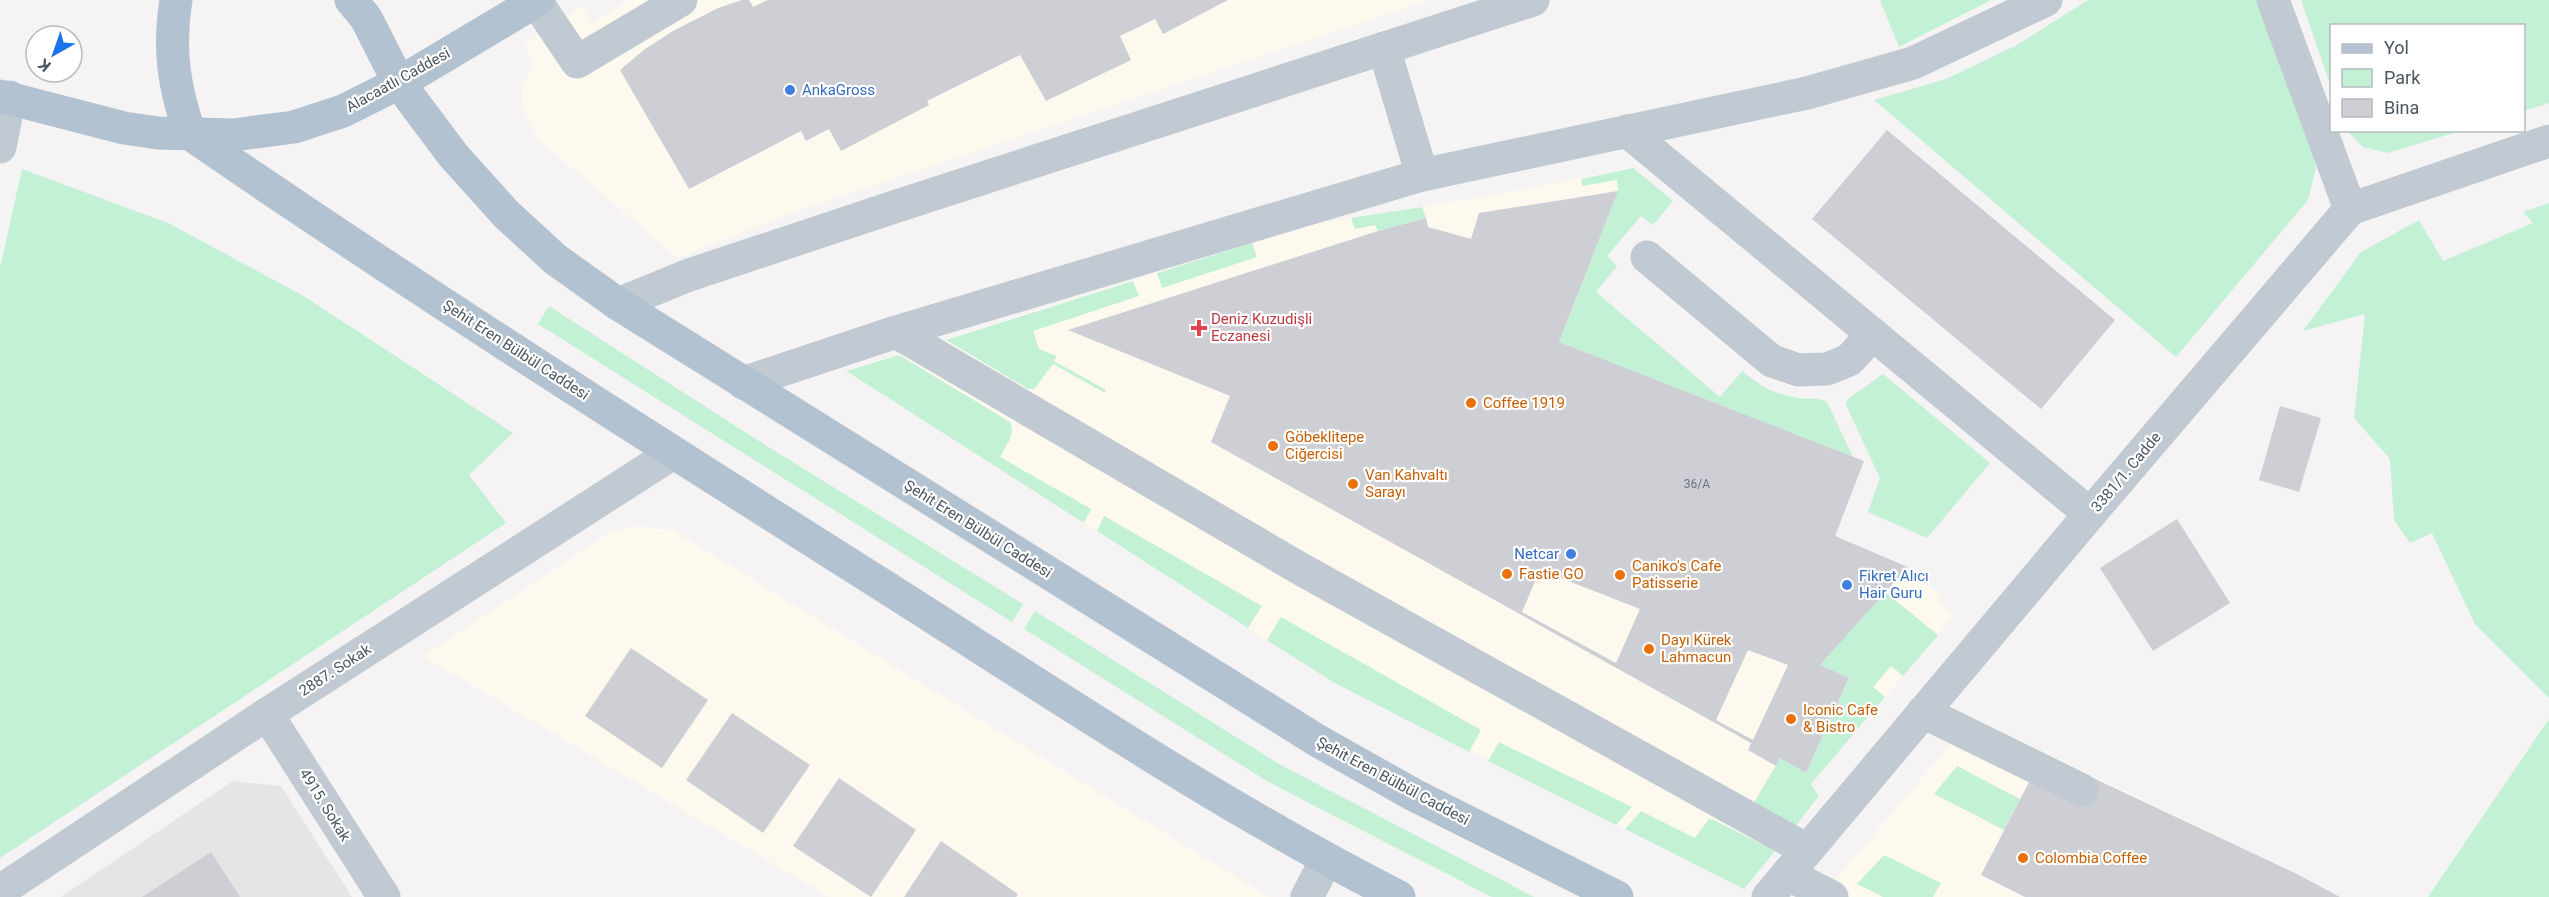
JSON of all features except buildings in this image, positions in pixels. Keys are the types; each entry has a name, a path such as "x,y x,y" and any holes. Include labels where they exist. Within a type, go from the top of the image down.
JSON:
{"main road":[{"path":"176,0 172,25 172,59 178,98 190,134"},
{"name":"Şehit Eren Bülbül Caddesi","path":"351,0 366,18 399,82 453,155 506,213 555,258 618,304 1318,741 1414,795 1617,897"},
{"name":"Alacaatlı Caddesi","path":"5,96 124,128 158,133 233,135 294,127 344,111 399,82 537,1"},
{"name":"Şehit Eren Bülbül Caddesi","path":"190,134 286,201 673,453 1207,789 1326,860 1399,897"}],"street":[{"path":"537,1 577,62 681,0"},
{"path":"618,304 722,264 1384,48 1447,12 1533,0"},
{"path":"743,383 896,332 1422,174 1807,93 1912,63 2046,0"},
{"path":"2273,0 2350,209 2549,141"},
{"path":"1384,48 1422,174"},
{"path":"0,147 5,96"},
{"path":"1627,131 2090,514"},
{"name":"3381/1. Cadde","path":"1787,874 2350,209"},
{"path":"1647,257 1772,361 1798,370 1827,369 1849,360 1873,334"},
{"path":"896,332 1299,568 1787,874 1832,897"},
{"name":"2887. Sokak","path":"0,891 267,714 673,453"},
{"path":"1923,712 2082,790"},
{"name":"4915. Sokak","path":"267,714 384,897"},
{"path":"1307,897 1326,860"}],"shaded area":[{"path":"628,0 1431,0 789,214 678,258 539,140 523,110 523,87 534,62 524,45 582,6 593,23"},
{"path":"1633,168 1616,196 1556,350 1560,427 1908,567 1941,595 1937,601 1954,616 1811,784 1817,790 1819,796 1817,801 1744,889 1331,681 846,371 1303,226 1489,196"},
{"path":"639,526 674,531 1269,897 829,897 423,656 610,532"},
{"path":"1973,718 2295,873 2340,897 1829,897 1836,879"},
{"path":"233,781 281,786 352,897 61,897"}],"green space":[{"path":"1880,0 1991,0 1899,47"},
{"path":"2088,0 2258,0 2310,127 2316,167 2308,200 2176,357 1874,100 1946,79 2015,46"},
{"path":"2301,0 2549,0 2549,103 2525,111 2525,24 2330,24 2330,84"},
{"path":"2348,132 2457,132 2388,153 2363,147"},
{"path":"1633,168 1673,201 1653,225 1641,216 1607,256 1617,266 1596,292 1720,397 1742,371 1774,392 1827,402 1853,457 1559,342 1618,191 1617,180 1582,186 1581,179"},
{"path":"22,169 168,223 302,295 513,433 469,475 506,523 0,858 0,268"},
{"path":"2549,203 2549,698 2475,624 2432,533 2410,543 2394,520 2390,459 2354,418 2365,314 2303,331 2361,252 2419,220 2443,261 2533,223 2523,212"},
{"path":"1422,207 1426,218 1378,231 1375,225 1355,229 1351,218"},
{"path":"1252,243 1257,257 1162,288 1157,273"},
{"path":"1133,281 1139,296 1033,331 1039,349 1057,356 1054,361 1106,390 1105,393 1053,364 1034,389 1028,389 946,340"},
{"path":"549,306 765,445 1023,604 1012,622 538,324"},
{"path":"899,355 1010,422 1012,431 1010,440 1000,457 1091,509 1084,523 846,371"},
{"path":"1883,374 1990,463 1927,538 1868,512 1880,478 1846,405 1848,399"},
{"path":"1104,516 1262,606 1248,628 1097,531"},
{"path":"1885,592 1938,635 1903,676 1891,666 1873,687 1885,697 1811,784 1819,796 1793,830 1752,806 1780,758 1806,773 1849,679 1820,665"},
{"path":"1035,611 1277,763 1534,897 1492,897 1267,781 1024,629"},
{"path":"1281,617 1481,730 1469,752 1331,681 1267,640"},
{"path":"2549,719 2549,897 2428,897"},
{"path":"1499,742 1632,807 1616,825 1488,761"},
{"path":"1957,766 2020,799 2004,830 1934,794"},
{"path":"1641,811 1695,838 1709,819 1714,820 1775,851 1744,889 1625,829"},
{"path":"1884,855 1941,883 1933,897 1883,897 1857,884"}],"place":[{"name":"AnkaGross","path":"790,90"},
{"name":"Deniz Kuzudişli Eczanesi","path":"1199,328"},
{"name":"Coffee 1919","path":"1471,403"},
{"name":"Göbeklitepe Ciğercisi","path":"1273,446"},
{"name":"Van Kahvaltı Sarayı","path":"1353,484"},
{"name":"Netcar","path":"1571,554"},
{"name":"Fastie GO","path":"1507,574"},
{"name":"Caniko's Cafe Patisserie","path":"1620,575"},
{"name":"Fikret Alıcı Hair Guru","path":"1847,585"},
{"name":"Dayı Kürek Lahmacun","path":"1649,649"},
{"name":"Iconic Cafe & Bistro","path":"1791,719"},
{"name":"Colombia Coffee","path":"2023,858"}]}
